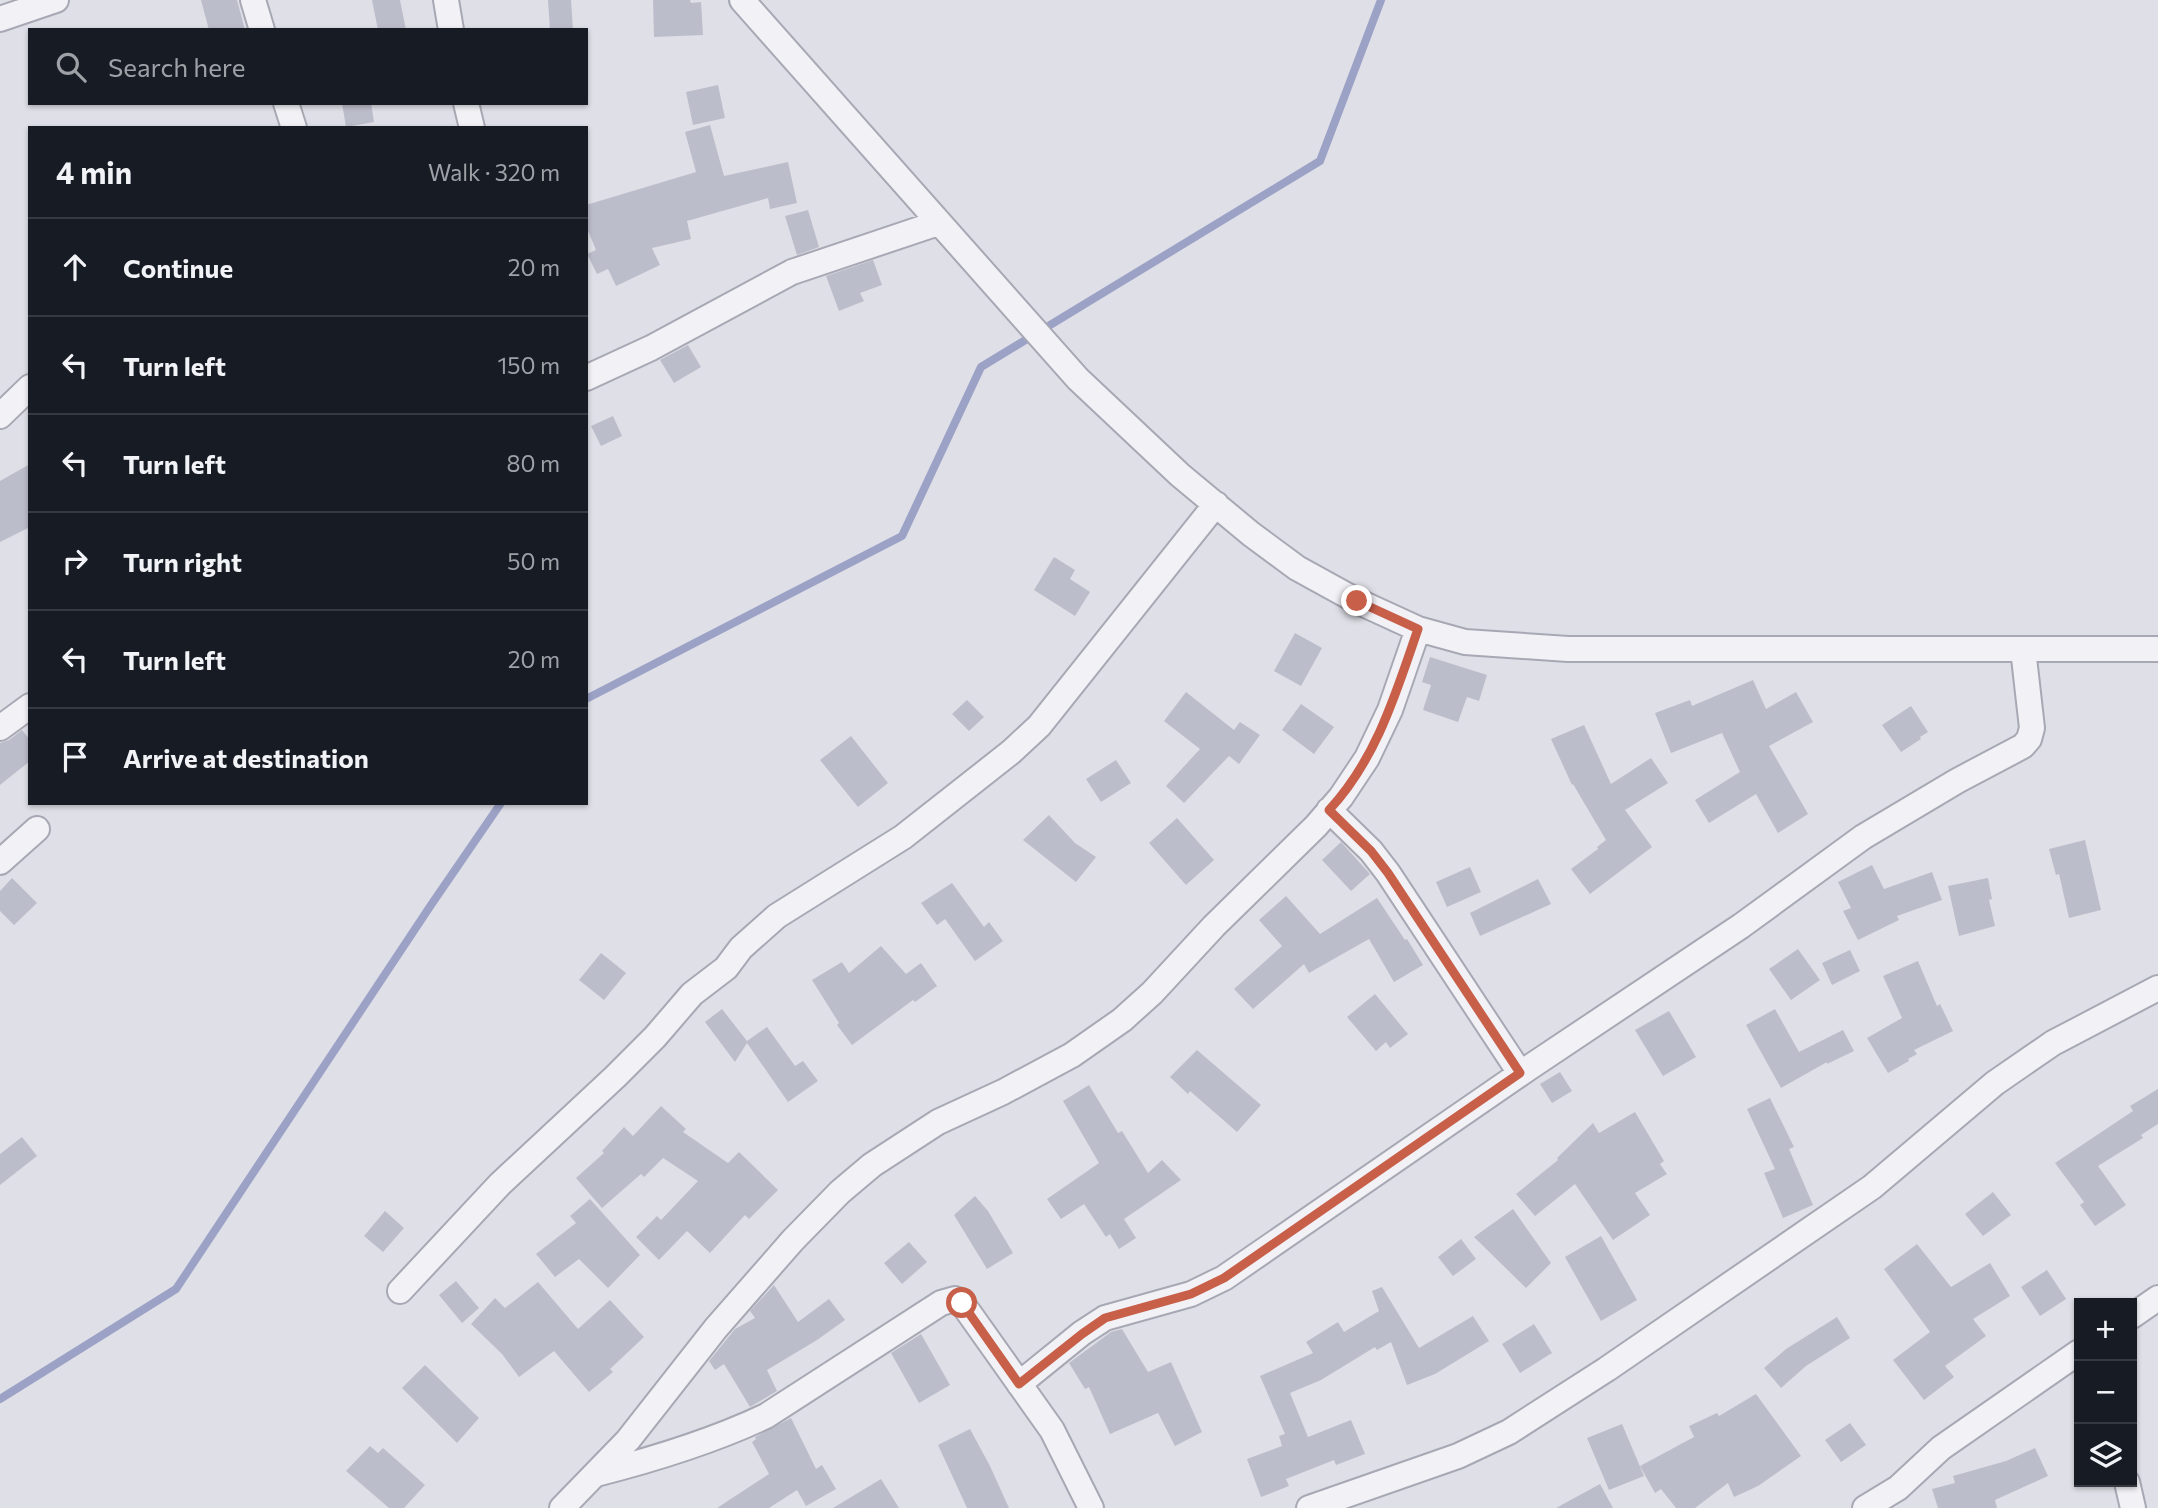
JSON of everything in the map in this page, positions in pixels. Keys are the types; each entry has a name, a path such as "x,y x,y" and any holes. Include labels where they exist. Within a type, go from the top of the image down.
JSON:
{"street":[{"path":"0,19 56,0"},
{"path":"253,0 261,28"},
{"path":"446,0 451,28"},
{"path":"742,0 1078,379 1180,475 1297,568 1357,601 1418,629 1465,642 1568,649 2158,649"},
{"path":"287,105 292,126"},
{"path":"466,105 472,126"},
{"path":"588,377 651,348 792,272 939,223"},
{"path":"0,416 28,389"},
{"path":"400,1292 500,1184 615,1077 692,994 726,968 758,932 777,916 903,837 1011,752 1039,726 1216,504"},
{"path":"562,1508 628,1440 725,1318 793,1240 840,1192 872,1165 939,1122 1072,1055 1122,1020 1152,993 1341,797 1367,758 1390,710 1418,629"},
{"path":"1019,1384 1105,1318 1191,1294 1224,1278 1520,1073 1741,926 1863,837 1957,780 2023,746 2029,739 2032,728 2023,649"},
{"path":"0,728 28,707"},
{"path":"1329,810 1371,851 1388,873 1520,1073"},
{"path":"0,862 37,829"},
{"path":"1309,1508 1458,1456 1520,1425 1596,1377 1872,1187 1995,1083 2053,1043 2158,988"},
{"path":"2137,1313 2158,1298"},
{"path":"595,1474 666,1455 766,1416 941,1303 955,1299 962,1303 1052,1430 1091,1508"},
{"path":"1865,1508 1898,1488 1941,1448 2074,1355"}],"building":[{"path":"201,0 237,0 244,28 208,28"},
{"path":"372,0 400,0 406,28 378,28"},
{"path":"548,0 571,0 573,28 550,28"},
{"path":"653,0 701,2 703,35 654,37"},
{"path":"718,85 725,118 693,125 686,92"},
{"path":"342,105 371,105 374,122 346,126"},
{"path":"710,125 724,176 788,162 797,203 770,209 768,198 687,221 691,239 652,248 660,265 616,286 608,269 597,274 588,256 596,250 588,231 588,204 696,172 685,132"},
{"path":"808,210 819,247 797,255 785,216"},
{"path":"873,260 882,285 860,293 864,301 839,311 826,276"},
{"path":"688,345 701,367 674,383 660,360"},
{"path":"613,416 622,436 601,446 591,426"},
{"path":"28,465 28,528 0,542 0,481"},
{"path":"1054,557 1075,570 1070,579 1090,592 1075,616 1034,590"},
{"path":"1295,633 1322,648 1301,686 1274,671"},
{"path":"1430,657 1487,675 1479,701 1467,697 1458,722 1423,710 1431,685 1422,682"},
{"path":"1753,680 1766,709 1796,692 1813,722 1769,746 1808,814 1778,833 1756,794 1709,823 1695,800 1740,772 1722,733 1671,753 1655,713 1690,700 1692,706"},
{"path":"1186,692 1234,730 1240,722 1260,735 1239,764 1229,756 1184,803 1166,786 1200,749 1164,721"},
{"path":"967,700 984,717 969,731 952,714"},
{"path":"1301,704 1334,727 1314,754 1282,730"},
{"path":"1911,706 1928,732 1901,752 1882,725"},
{"path":"1584,725 1611,784 1651,758 1668,783 1625,810 1652,847 1590,894 1571,869 1606,840 1572,785 1551,739"},
{"path":"22,730 28,738 28,763 0,785 0,743"},
{"path":"851,736 888,783 858,807 820,760"},
{"path":"1116,760 1131,783 1101,802 1086,779"},
{"path":"1049,815 1075,843 1096,857 1076,882 1023,840"},
{"path":"1177,818 1214,860 1186,885 1149,843"},
{"path":"2085,840 2101,910 2069,918 2059,874 2056,875 2049,849"},
{"path":"1341,842 1370,874 1351,891 1322,860"},
{"path":"1872,865 1884,889 1932,872 1942,900 1897,916 1899,920 1858,940 1843,911 1851,908 1838,882"},
{"path":"1470,867 1481,892 1447,907 1436,882"},
{"path":"12,878 37,903 14,925 0,911 0,891"},
{"path":"1988,878 1992,899 1989,900 1995,926 1959,936 1948,886"},
{"path":"1538,879 1551,904 1480,936 1470,913"},
{"path":"952,883 984,927 989,922 1003,941 975,961 945,919 937,925 921,903"},
{"path":"1286,896 1320,934 1377,898 1423,965 1394,982 1369,939 1309,973 1304,964 1253,1009 1234,989 1282,946 1259,920"},
{"path":"881,946 906,974 921,963 937,986 915,1002 913,1000 852,1045 837,1025 839,1023 812,980 842,962 849,973"},
{"path":"1798,949 1820,980 1791,1000 1769,969"},
{"path":"1850,950 1860,971 1832,985 1822,963"},
{"path":"601,953 626,973 604,1000 579,980"},
{"path":"1918,961 1937,1006 1940,1004 1953,1031 1914,1050 1917,1054 1888,1073 1867,1038 1902,1018 1883,976"},
{"path":"1375,994 1408,1034 1390,1048 1386,1042 1376,1051 1347,1017"},
{"path":"722,1009 747,1041 767,1027 795,1066 803,1061 818,1081 788,1102 747,1043 735,1062 705,1022"},
{"path":"1775,1009 1799,1052 1843,1030 1854,1051 1827,1062 1781,1088 1746,1025"},
{"path":"1669,1011 1696,1057 1663,1076 1635,1030"},
{"path":"1197,1050 1261,1105 1237,1132 1170,1077"},
{"path":"1560,1072 1572,1091 1552,1103 1540,1084"},
{"path":"1089,1085 1118,1133 1122,1131 1148,1173 1162,1160 1181,1180 1124,1219 1136,1238 1119,1249 1110,1234 1106,1237 1084,1204 1061,1219 1047,1199 1099,1163 1063,1101"},
{"path":"2158,1089 2158,1124 2141,1135 2143,1138 2098,1166 2126,1205 2095,1226 2080,1205 2084,1202 2055,1163 2133,1111 2130,1106"},
{"path":"1770,1098 1794,1147 1789,1149 1813,1205 1783,1218 1764,1173 1775,1169 1747,1109"},
{"path":"661,1106 686,1129 683,1132 728,1163 739,1152 778,1190 749,1219 745,1215 710,1253 687,1231 659,1260 636,1237 657,1216 661,1220 698,1181 663,1158 644,1177 641,1174 602,1208 576,1178 604,1153 602,1151 624,1127 633,1136"},
{"path":"1635,1112 1664,1161 1660,1164 1667,1174 1635,1193 1650,1215 1613,1240 1575,1184 1535,1216 1516,1194 1558,1160 1557,1158 1593,1123 1599,1133"},
{"path":"22,1137 37,1156 0,1185 0,1154"},
{"path":"1993,1192 2011,1215 1983,1236 1965,1214"},
{"path":"975,1196 988,1211 1013,1253 987,1269 954,1215"},
{"path":"590,1199 640,1255 608,1288 579,1259 555,1277 536,1254 576,1223 570,1216"},
{"path":"1513,1209 1551,1263 1526,1288 1474,1237"},
{"path":"385,1211 404,1228 383,1252 364,1236"},
{"path":"1601,1236 1637,1300 1601,1321 1565,1257"},
{"path":"1461,1239 1476,1259 1453,1276 1438,1257"},
{"path":"909,1242 927,1262 902,1284 884,1263"},
{"path":"1917,1244 1951,1287 1990,1263 2010,1296 1973,1319 1986,1336 1945,1366 1954,1377 1924,1400 1893,1360 1930,1332 1884,1269"},
{"path":"2047,1270 2066,1299 2040,1316 2021,1287"},
{"path":"456,1281 479,1308 462,1323 439,1295"},
{"path":"538,1282 578,1329 610,1300 644,1337 610,1369 613,1372 589,1392 554,1351 519,1377 502,1354 471,1324 495,1298 505,1308"},
{"path":"774,1285 798,1322 829,1299 845,1320 767,1370 777,1391 750,1407 724,1364 715,1370 709,1361 735,1329 755,1318 750,1311"},
{"path":"1382,1287 1419,1348 1473,1316 1489,1341 1435,1374 1407,1385 1391,1342 1377,1350 1375,1347 1321,1380 1290,1393 1308,1437 1351,1420 1365,1454 1336,1465 1334,1460 1286,1479 1289,1486 1261,1497 1247,1459 1282,1446 1279,1436 1285,1434 1260,1376 1313,1353 1306,1342 1338,1322 1344,1332 1379,1311 1372,1291"},
{"path":"1837,1317 1850,1338 1806,1366 1781,1388 1764,1368 1786,1349"},
{"path":"1534,1324 1552,1353 1520,1373 1502,1344"},
{"path":"1122,1329 1148,1372 1171,1362 1202,1432 1175,1446 1158,1413 1110,1434 1089,1387 1085,1389 1069,1363 1111,1332"},
{"path":"921,1334 950,1385 919,1403 891,1353"},
{"path":"425,1365 479,1418 457,1443 402,1388"},
{"path":"1756,1394 1801,1456 1758,1486 1734,1497 1728,1483 1695,1508 1676,1508 1661,1489 1655,1493 1640,1466 1694,1437 1689,1426 1717,1413 1719,1416"},
{"path":"791,1418 816,1469 822,1465 836,1489 806,1506 797,1490 769,1508 717,1508 769,1474 752,1442 755,1437"},
{"path":"1850,1423 1866,1445 1841,1462 1825,1440"},
{"path":"1622,1424 1644,1476 1609,1490 1587,1438"},
{"path":"970,1429 1009,1508 967,1508 938,1445"},
{"path":"370,1446 378,1453 383,1448 425,1485 404,1508 389,1508 346,1471"},
{"path":"2035,1448 2048,1476 1995,1500 1997,1508 1938,1508 1932,1489 1955,1483 1953,1476 2006,1461"},
{"path":"881,1479 899,1508 833,1508"},
{"path":"1600,1484 1613,1508 1556,1508"}],"waterway":[{"path":"588,698 902,536 981,367 1320,161 1381,0"},
{"path":"0,1399 176,1289 500,805"}],"route":[{"path":"962,1303 1019,1384 1105,1318 1191,1294 1224,1278 1520,1073 1388,873 1371,851 1329,810 1367,758 1390,710 1418,629 1357,601"}]}
